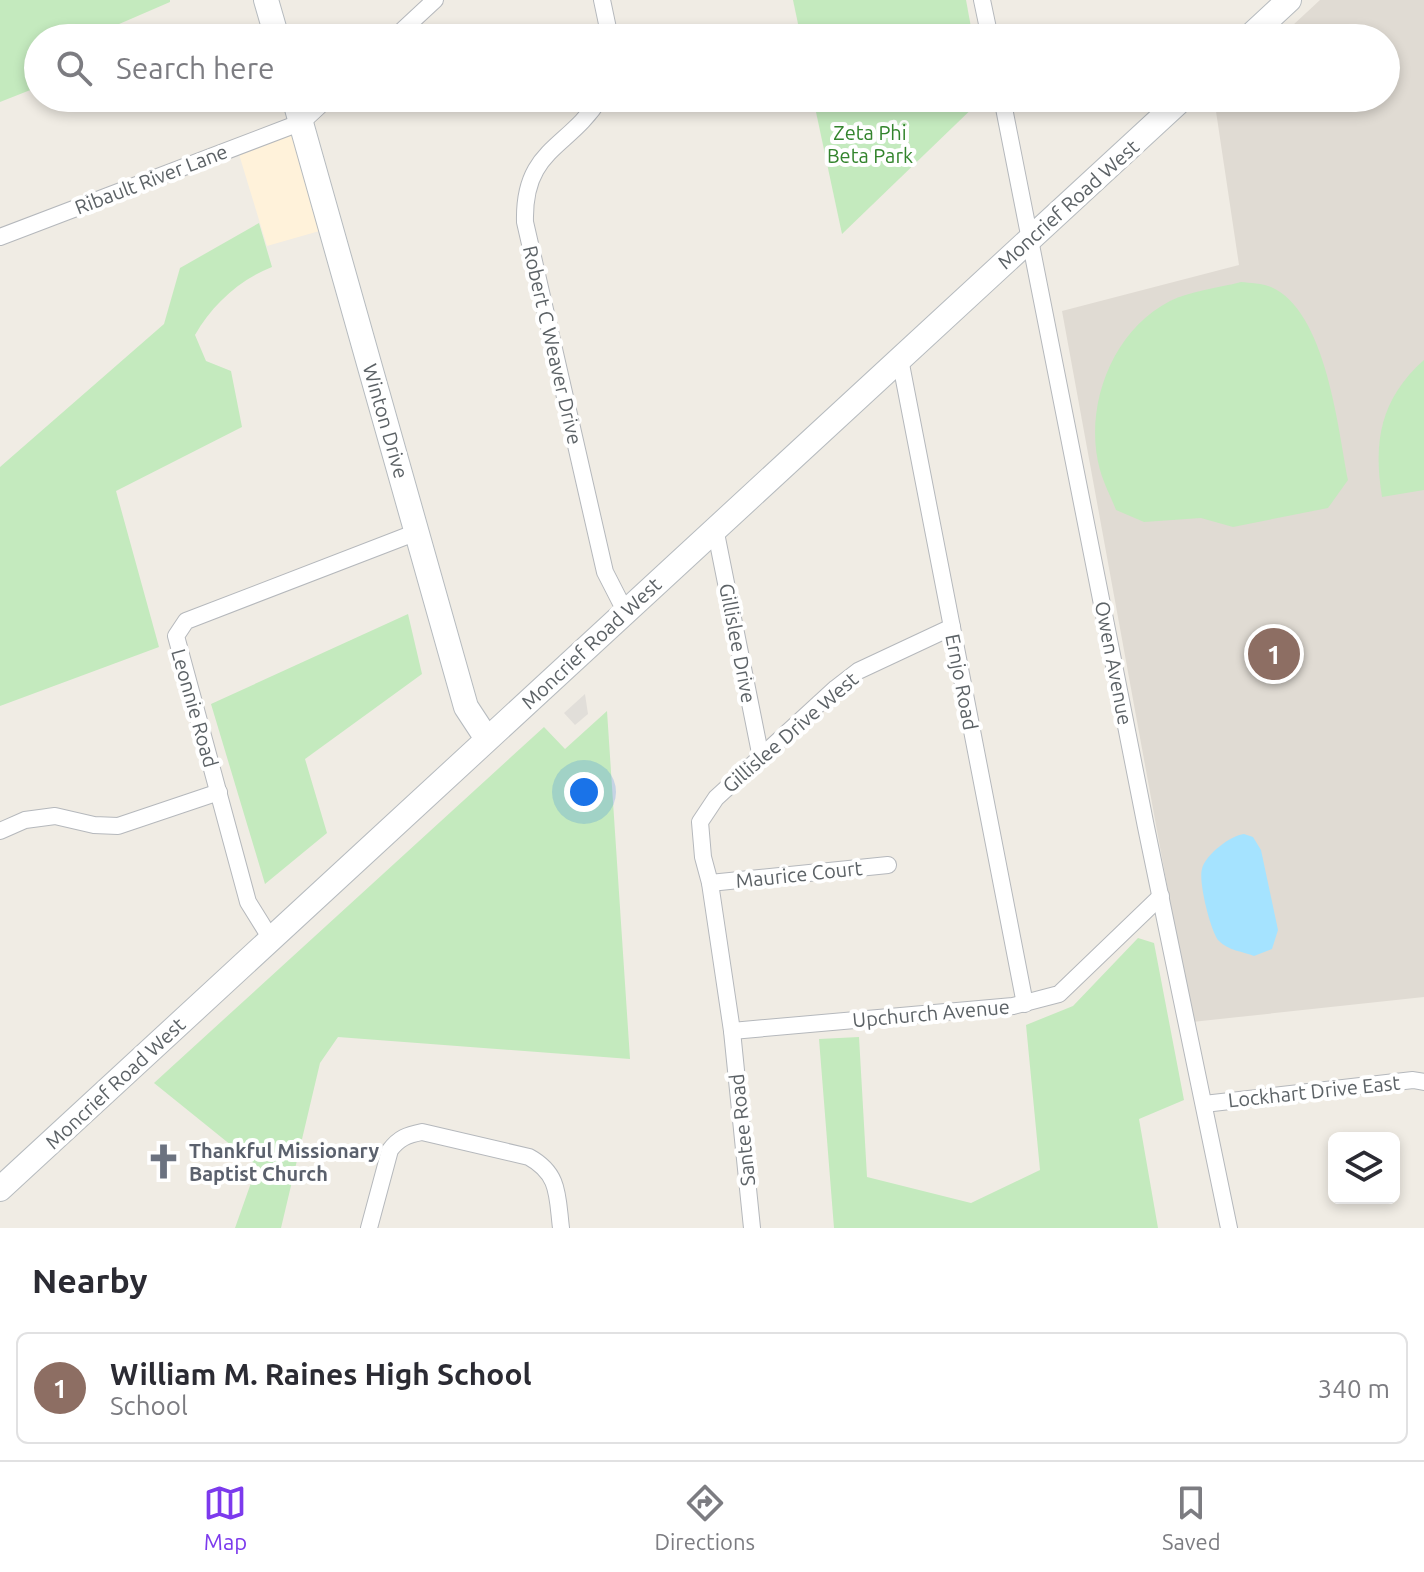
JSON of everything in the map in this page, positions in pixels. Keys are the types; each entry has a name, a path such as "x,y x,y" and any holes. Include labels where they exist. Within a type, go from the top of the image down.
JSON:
{"main road":[{"path":"266,0 273,24"},
{"path":"1263,24 1289,0"},
{"name":"Winton Drive","path":"299,112 466,707 487,739"},
{"name":"Moncrief Road West","path":"0,1189 1168,112"}],"street":[{"path":"409,24 435,0"},
{"path":"602,0 607,24"},
{"path":"982,0 987,24"},
{"path":"302,122 313,112"},
{"name":"Robert C Weaver Drive","path":"591,112 543,157 534,170 524,202 525,222 605,572 625,611"},
{"name":"Owen Avenue","path":"1005,112 1229,1228"},
{"name":"Ribault River Lane","path":"0,237 302,122"},
{"name":"Ernjo Road","path":"900,359 1025,1004"},
{"name":"Gillislee Drive","path":"715,528 761,758"},
{"name":"Leonnie Road","path":"271,939 248,902 176,643 181,625 417,532"},
{"name":"Gillislee Drive West","path":"710,883 703,857 700,822 716,798 858,671 952,627"},
{"path":"0,831 25,820 55,816 94,825 118,826 219,792"},
{"name":"Maurice Court","path":"710,883 888,865"},
{"path":"710,883 732,1031"},
{"name":"Upchurch Avenue","path":"732,1031 1025,1004 1059,994 1161,896"},
{"name":"Santee Road","path":"732,1031 752,1228"},
{"name":"Lockhart Drive East","path":"1204,1104 1413,1080 1424,1082"},
{"path":"369,1228 385,1161 397,1141 422,1132 529,1157 547,1169 557,1191 561,1228"}],"shaded area":[{"path":"1320,0 1424,0 1424,997 1192,1022 1062,311 1239,265 1216,112 1400,112 1400,24 1294,24"},
{"path":"296,131 323,230 267,246 238,151"},
{"path":"585,694 588,714 575,725 564,713"}],"green space":[{"path":"0,0 170,0 119,24 24,24 24,93 0,102"},
{"path":"793,0 966,0 970,24 798,24"},
{"name":"Zeta Phi Beta Park","path":"816,112 968,112 842,234"},
{"path":"259,223 272,267 248,279 228,295 195,335 206,361 231,371 242,427 116,491 159,647 0,706 0,467 164,324 180,268"},
{"path":"1241,282 1271,287 1290,300 1305,320 1317,345 1334,402 1348,480 1328,508 1233,527 1201,518 1144,522 1116,510 1100,470 1095,422 1106,374 1117,352 1149,314 1170,301"},
{"path":"1424,360 1424,490 1382,497 1379,458 1383,422 1398,390"},
{"path":"408,614 422,674 305,759 327,833 265,884 211,704"},
{"path":"607,711 630,1059 338,1037 320,1063 281,1228 235,1228 257,1166 154,1083 544,727 565,749"},
{"path":"1138,938 1154,943 1184,1100 1139,1119 1158,1228 834,1228 819,1039 859,1037 867,1177 971,1203 1040,1170 1026,1025 1073,1006"}],"water":[{"path":"1244,834 1253,837 1261,850 1278,930 1272,949 1254,956 1231,949 1219,941 1209,918 1201,875 1204,864 1213,852"}],"place":[{"name":"William M. Raines High School","path":"1274,654"},
{"name":"Thankful Missionary Baptist Church","path":"163,1162"}]}
